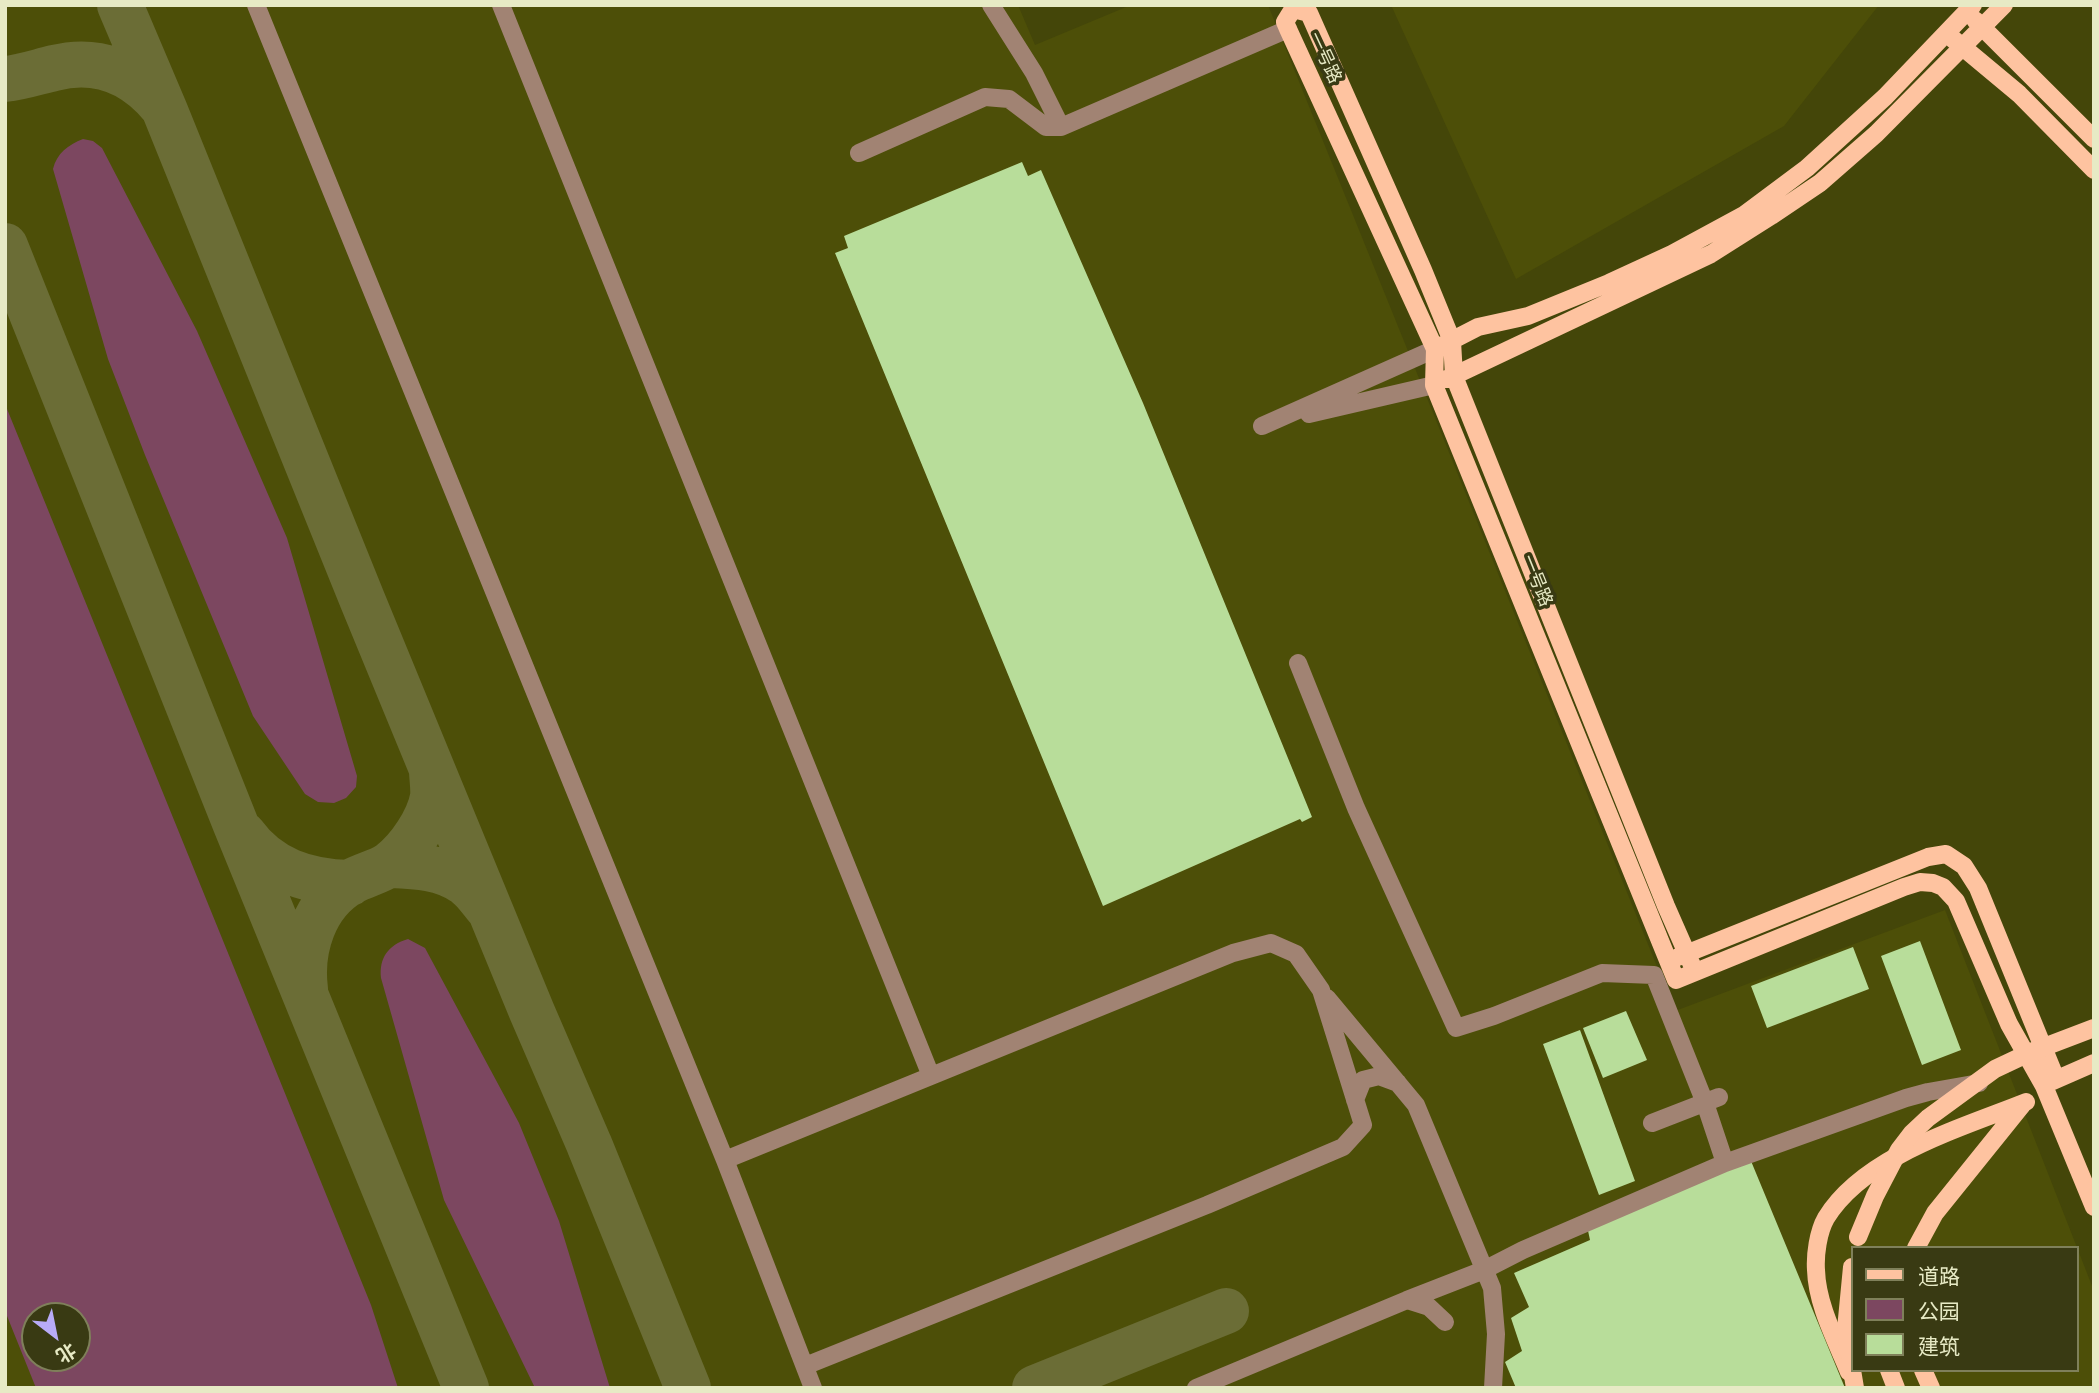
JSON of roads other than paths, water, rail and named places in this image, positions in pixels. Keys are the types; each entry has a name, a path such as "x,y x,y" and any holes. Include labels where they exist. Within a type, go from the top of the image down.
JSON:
{"main road":[{"path":"1434,385 1711,254 1771,216 1820,183 1876,134 2004,5"},
{"name":"一号路","path":"1297,7 1309,13 1452,341 1454,376 1695,972 1676,980 1434,385 1435,349 1287,29 1285,22 1297,7"},
{"path":"1435,349 1478,327 1528,316 1609,283 1672,254 1744,215 1807,168 1885,97 1970,8 1982,27 2094,139"},
{"path":"1946,32 2019,94 2094,170"},
{"path":"1668,961 1928,857 1946,854 1964,866 1978,888 2094,1208"},
{"path":"1695,972 1904,887 1920,882 1933,883 1950,894 1960,910 2009,1024 2050,1082"},
{"path":"1858,1244 1875,1195 1899,1150 1928,1118 1995,1069 2094,1028"},
{"path":"1917,1246 1935,1213 2026,1101 2050,1082 2094,1063"},
{"path":"1855,1388 1820,1296 1816,1270 1818,1244 1824,1221 1838,1201 1885,1164 1918,1146 2026,1101"},
{"path":"1850,1288 1846,1329 1850,1356"},
{"path":"1924,1372 1931,1388"}],"street":[{"path":"256,5 725,1160 813,1388"},
{"path":"500,5 931,1076"},
{"path":"991,5 1034,73 1061,127"},
{"path":"859,153 985,97 1009,99 1046,127 1061,127 1287,29"},
{"path":"1434,385 1262,426 1435,349"},
{"path":"1298,663 1356,808 1456,1028 1494,1016 1602,973 1654,975 1712,1100 1725,1163"},
{"path":"725,1160 1233,953 1271,943 1296,954 1321,990 1416,1105 1492,1288 1496,1334 1493,1388"},
{"path":"805,1366 1207,1205 1343,1147 1363,1125 1321,990"},
{"path":"1355,1100 1363,1080 1379,1076 1398,1083"},
{"path":"1196,1388 1484,1270 1523,1250 1725,1163 1906,1098 1989,1082"},
{"path":"1652,1123 1712,1100"},
{"path":"1408,1300 1429,1307 1445,1322"}]}
